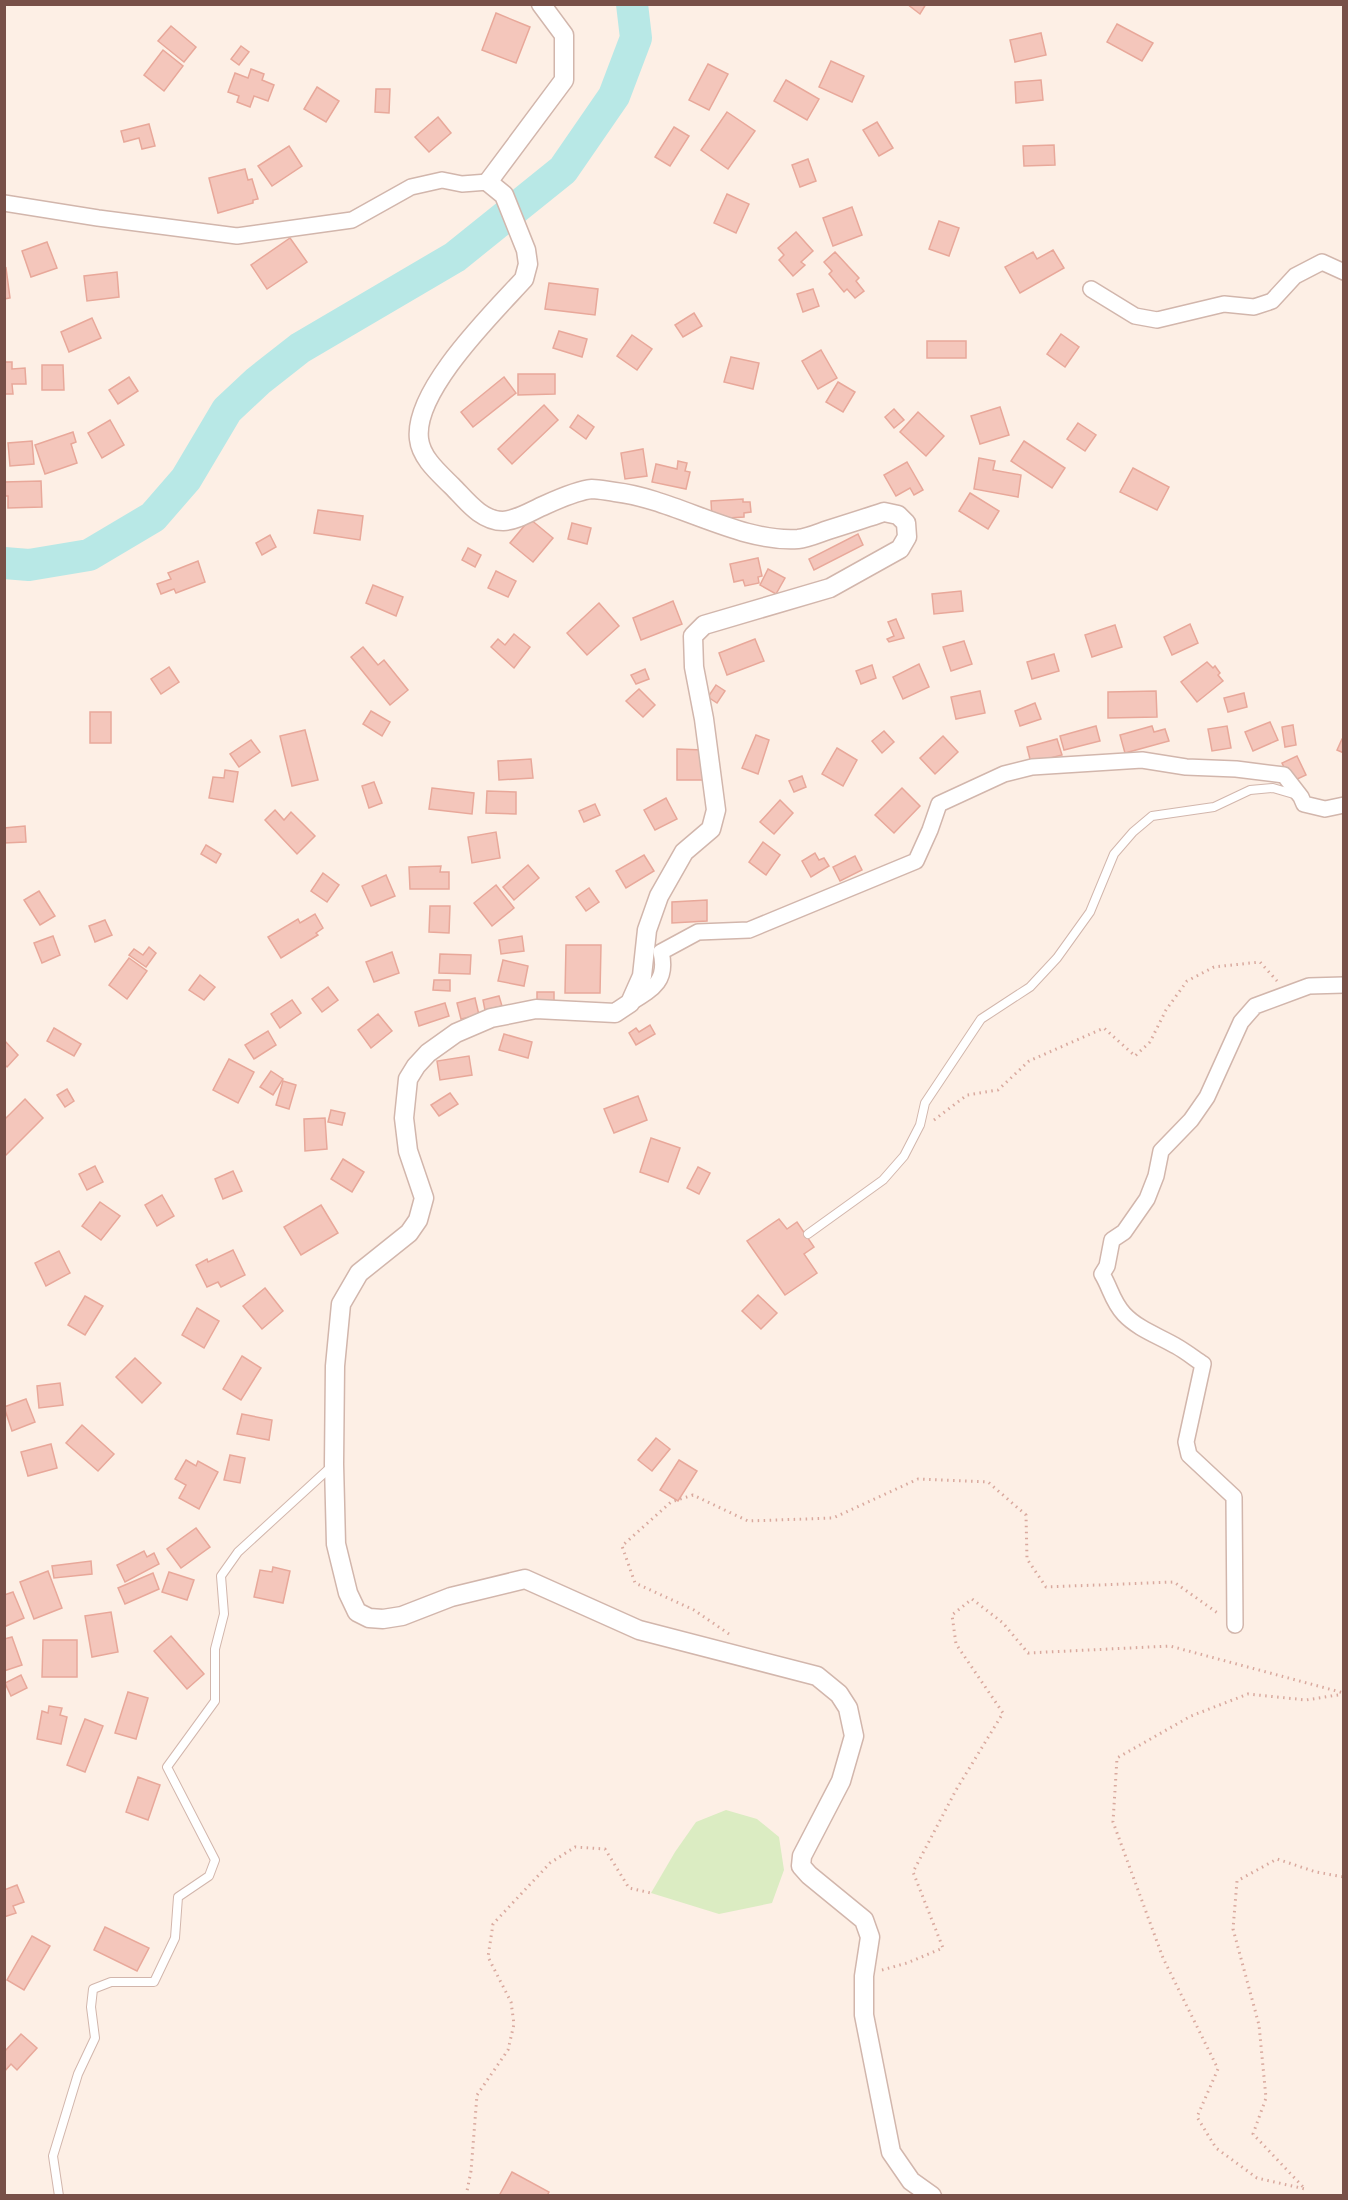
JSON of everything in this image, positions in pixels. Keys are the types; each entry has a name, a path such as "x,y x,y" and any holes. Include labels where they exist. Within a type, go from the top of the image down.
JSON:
{"street":[{"path":"488,182 564,80 564,35 541,4"},
{"path":"4,203 237,236 352,220 411,187 442,180 462,184 488,182 504,195 526,250 528,264 524,279 474,333 447,369 425,403 420,420 419,439 423,452 432,465 474,509 487,518 501,521 519,518 548,503 591,489 620,492 655,500 715,522 776,540 801,539 884,512 898,515 906,523 908,537 900,549 830,588 704,625 693,636 694,667 705,719 716,810 711,829 684,852 659,896 647,930 642,976 630,1003"},
{"path":"1091,289 1135,316 1157,320 1224,304 1254,307 1272,302 1295,276 1322,262 1344,272"},
{"path":"932,2196 911,2181 891,2152 864,2015 864,1976 870,1937 864,1920 801,1866 802,1856 841,1781 855,1736 848,1708 838,1694 817,1676 639,1630 525,1579 451,1598 402,1616 383,1619 369,1618 357,1612 348,1593 336,1544 334,1464 336,1366 341,1304 359,1273 409,1233 418,1220 424,1198 408,1151 404,1118 408,1079 428,1053 456,1033 491,1018 536,1010 615,1013 656,987 664,965 661,952 698,932 749,930 916,861 939,804 1004,774 1032,767 1142,760 1186,767 1236,769 1284,775 1304,804 1324,809 1344,805"},
{"path":"1235,1625 1234,1497 1189,1455 1186,1442 1203,1365 1125,1316 1111,1296 1102,1274 1107,1266 1112,1240 1124,1232 1147,1199 1156,1176 1161,1151 1191,1120 1207,1097 1241,1022 1255,1006 1289,993 1309,986 1344,985"}],"lane":[{"path":"808,1234 883,1180 904,1156 920,1125 925,1103 981,1018 1030,987 1057,958 1090,912 1114,854 1133,832 1152,816 1214,807 1250,790 1273,788 1301,797"},
{"path":"59,2196 53,2156 78,2074 95,2038 91,2007 93,1989 111,1982 154,1982 175,1938 178,1897 209,1876 215,1860 167,1767 215,1701 215,1650 224,1614 221,1576 238,1552 334,1464"}],"path":[{"path":"920,1125 922,1129 967,1095 999,1090 1029,1061 1104,1028 1135,1056 1150,1042 1166,1010 1187,981 1214,967 1260,962 1289,993"},
{"path":"732,1636 694,1610 635,1583 622,1546 670,1502 693,1495 748,1521 833,1518 918,1479 988,1482 1026,1515 1027,1559 1046,1587 1174,1582 1235,1625"},
{"path":"864,1976 908,1963 943,1948 913,1872 956,1790 1003,1713 956,1644 952,1615 972,1599 1003,1623 1028,1653 1170,1646 1344,1693"},
{"path":"1344,1693 1306,1700 1248,1694 1191,1716 1117,1758 1113,1822 1163,1958 1218,2069 1197,2116 1216,2148 1257,2178 1305,2189 1253,2134 1266,2098 1259,2025 1233,1929 1237,1881 1277,1859 1316,1872 1344,1877"},
{"path":"466,2196 471,2171 477,2096 508,2050 514,2024 511,2002 489,1957 493,1924 550,1863 575,1847 605,1849 630,1888 651,1893"}],"green space":[{"path":"726,1810 757,1819 779,1837 784,1870 772,1903 719,1914 651,1893 696,1822"}],"building":[{"path":"907,4 926,4 920,14"},
{"path":"496,13 530,27 516,63 482,50"},
{"path":"1117,24 1153,43 1142,61 1107,42"},
{"path":"171,26 196,47 184,62 158,41"},
{"path":"1041,33 1046,55 1015,62 1010,40"},
{"path":"241,46 249,52 239,65 231,59"},
{"path":"163,50 183,66 164,91 144,75"},
{"path":"831,61 864,76 852,102 819,87"},
{"path":"708,64 728,74 709,110 689,100"},
{"path":"251,69 264,74 262,80 274,85 268,101 254,96 250,107 237,102 239,96 228,92 235,73 248,78"},
{"path":"786,80 819,99 807,120 774,101"},
{"path":"1041,80 1043,100 1016,103 1015,82"},
{"path":"317,87 339,101 326,122 304,109"},
{"path":"376,89 390,89 389,113 375,112"},
{"path":"727,112 755,131 728,169 701,150"},
{"path":"438,117 451,133 429,152 415,137"},
{"path":"877,122 893,148 879,156 863,130"},
{"path":"149,124 155,146 142,149 139,138 124,142 121,131"},
{"path":"674,127 689,136 670,166 655,157"},
{"path":"1054,145 1055,165 1024,166 1023,146"},
{"path":"289,146 302,166 272,186 258,166"},
{"path":"808,159 816,181 800,187 792,165"},
{"path":"245,169 248,180 252,179 258,199 253,200 253,203 218,213 209,178"},
{"path":"727,194 749,204 736,233 714,223"},
{"path":"852,207 862,235 833,246 823,218"},
{"path":"939,221 959,228 949,256 929,249"},
{"path":"796,232 813,251 801,262 805,265 793,276 779,260 784,255 778,248"},
{"path":"290,238 307,262 267,289 251,265"},
{"path":"47,242 57,268 31,277 22,251"},
{"path":"1053,250 1064,268 1020,293 1005,267 1033,252 1037,259"},
{"path":"835,252 859,278 856,281 864,291 855,298 847,289 844,292 829,274 832,271 824,262"},
{"path":"6,268 10,298 4,299 4,269"},
{"path":"117,272 119,297 87,301 84,276"},
{"path":"549,283 598,289 595,315 545,309"},
{"path":"813,289 819,306 803,312 797,294"},
{"path":"694,313 702,326 683,337 675,325"},
{"path":"92,318 101,338 69,352 61,332"},
{"path":"559,331 587,339 582,357 553,348"},
{"path":"1061,334 1079,347 1065,367 1047,354"},
{"path":"632,335 652,349 637,370 617,356"},
{"path":"927,341 966,341 966,358 927,358"},
{"path":"821,350 837,378 818,389 802,361"},
{"path":"731,357 759,363 753,389 724,382"},
{"path":"4,362 12,362 12,369 25,368 26,384 12,384 13,394 4,394"},
{"path":"42,365 63,365 64,390 42,390"},
{"path":"518,374 555,374 555,394 518,395"},
{"path":"129,377 138,391 118,404 109,390"},
{"path":"504,377 516,393 473,427 461,412"},
{"path":"838,382 855,392 843,412 826,402"},
{"path":"544,405 558,420 512,464 498,449"},
{"path":"1000,407 1009,435 980,444 971,416"},
{"path":"894,409 904,420 894,428 885,417"},
{"path":"918,412 944,436 926,456 900,432"},
{"path":"578,415 594,427 586,439 570,427"},
{"path":"110,420 124,445 102,458 88,433"},
{"path":"1078,423 1096,435 1085,451 1067,439"},
{"path":"73,432 76,442 71,444 77,463 45,474 35,445"},
{"path":"32,441 34,464 10,466 8,443"},
{"path":"1024,441 1065,468 1052,488 1011,461"},
{"path":"643,449 647,476 625,479 621,453"},
{"path":"979,458 995,461 993,470 1021,475 1018,497 974,489"},
{"path":"678,461 687,463 685,471 690,472 686,489 652,482 656,464 677,469"},
{"path":"907,462 923,490 914,495 910,488 896,496 884,475"},
{"path":"1133,468 1169,487 1157,510 1120,492"},
{"path":"41,481 42,507 8,508 8,496 4,496 4,482"},
{"path":"970,493 999,511 988,529 959,511"},
{"path":"743,499 743,502 750,502 751,512 744,513 744,517 712,519 711,501"},
{"path":"318,510 363,516 360,540 314,533"},
{"path":"530,519 553,538 533,562 510,543"},
{"path":"572,523 591,528 587,544 568,539"},
{"path":"858,534 863,545 814,570 809,559"},
{"path":"270,535 276,547 262,555 256,543"},
{"path":"468,548 481,555 475,567 462,560"},
{"path":"758,558 762,576 758,577 759,583 745,586 743,580 734,582 730,564"},
{"path":"198,561 205,582 176,593 174,589 161,594 157,584 171,579 168,573"},
{"path":"768,569 785,578 776,594 760,585"},
{"path":"496,571 516,581 508,597 488,588"},
{"path":"373,585 403,597 396,616 366,603"},
{"path":"961,591 963,611 934,614 932,594"},
{"path":"673,601 682,624 641,640 633,618"},
{"path":"599,603 619,626 587,655 567,633"},
{"path":"896,619 904,638 889,642 887,639 894,636 888,622"},
{"path":"1190,624 1198,643 1172,655 1164,637"},
{"path":"1115,625 1122,647 1092,657 1085,635"},
{"path":"514,634 530,647 514,668 491,647 498,639 505,645"},
{"path":"755,639 764,661 727,675 719,653"},
{"path":"964,641 972,664 951,671 943,647"},
{"path":"363,647 378,665 384,660 408,690 390,705 351,657"},
{"path":"1054,654 1059,671 1032,679 1027,662"},
{"path":"1207,662 1213,668 1215,666 1223,681 1197,702 1181,682"},
{"path":"919,664 929,687 903,699 893,677"},
{"path":"872,665 876,678 861,684 856,671"},
{"path":"169,667 179,682 161,694 151,679"},
{"path":"645,669 649,679 636,684 631,675"},
{"path":"716,685 725,691 717,703 708,697"},
{"path":"639,689 655,705 643,717 626,701"},
{"path":"980,691 985,713 956,719 951,697"},
{"path":"1156,691 1157,717 1108,718 1108,692"},
{"path":"1244,693 1247,707 1228,712 1224,698"},
{"path":"1035,703 1041,719 1020,726 1015,711"},
{"path":"371,711 390,722 382,736 363,724"},
{"path":"90,712 111,712 111,743 90,743"},
{"path":"1270,722 1278,740 1253,751 1245,732"},
{"path":"1293,725 1296,745 1285,747 1282,727"},
{"path":"1096,726 1100,741 1064,750 1060,736"},
{"path":"1152,726 1154,732 1165,729 1169,741 1125,753 1120,735"},
{"path":"1227,726 1231,748 1212,751 1208,729"},
{"path":"305,730 318,780 292,786 280,736"},
{"path":"884,731 894,742 882,753 872,741"},
{"path":"756,735 769,740 758,774 742,768"},
{"path":"943,736 958,752 935,774 920,758"},
{"path":"1057,739 1062,755 1031,763 1027,747"},
{"path":"1344,739 1344,753 1337,750"},
{"path":"251,740 260,752 239,767 230,754"},
{"path":"837,748 857,760 843,786 822,774"},
{"path":"677,749 703,750 703,780 677,780"},
{"path":"1297,756 1306,775 1291,782 1282,763"},
{"path":"531,759 533,778 499,780 498,761"},
{"path":"225,770 238,772 233,802 209,798 213,777 224,778"},
{"path":"802,776 806,787 794,792 789,781"},
{"path":"374,782 382,803 369,808 362,786"},
{"path":"432,788 474,793 472,814 429,809"},
{"path":"902,788 920,806 894,833 875,815"},
{"path":"487,791 516,792 516,814 486,813"},
{"path":"666,798 677,819 655,830 644,810"},
{"path":"780,800 793,813 774,834 760,822"},
{"path":"595,804 600,815 584,822 579,811"},
{"path":"275,810 284,820 291,812 315,836 297,854 265,820"},
{"path":"25,826 26,842 4,843 4,828"},
{"path":"496,832 500,858 472,863 468,837"},
{"path":"763,842 780,855 766,875 749,862"},
{"path":"206,845 221,854 216,863 201,854"},
{"path":"815,853 819,860 824,858 829,866 811,877 802,861"},
{"path":"644,855 654,871 626,888 616,871"},
{"path":"855,856 862,870 840,881 833,867"},
{"path":"528,865 539,878 514,900 503,887"},
{"path":"441,866 440,872 449,872 449,889 410,889 409,867"},
{"path":"323,873 339,885 327,902 311,891"},
{"path":"386,875 395,896 371,906 362,886"},
{"path":"496,885 514,908 492,926 474,903"},
{"path":"589,888 599,902 586,911 576,897"},
{"path":"39,891 55,916 40,925 24,900"},
{"path":"707,900 707,921 672,923 672,902"},
{"path":"430,906 450,906 449,933 429,932"},
{"path":"315,914 323,928 316,933 318,935 281,958 268,937 298,919 300,923"},
{"path":"105,920 112,935 95,942 89,926"},
{"path":"53,936 60,955 42,963 34,943"},
{"path":"522,936 524,951 501,954 499,940"},
{"path":"566,945 601,945 600,993 565,993"},
{"path":"149,947 156,953 146,967 129,955 134,949 143,955"},
{"path":"392,952 399,973 374,982 366,962"},
{"path":"440,954 471,955 470,974 439,973"},
{"path":"129,958 147,971 127,999 109,985"},
{"path":"503,960 528,966 524,986 498,981"},
{"path":"200,975 215,987 204,1000 189,990"},
{"path":"434,980 450,980 450,991 433,990"},
{"path":"328,987 338,1000 322,1012 312,999"},
{"path":"537,992 554,992 554,1003 537,1003"},
{"path":"499,996 502,1006 485,1010 483,1000"},
{"path":"475,998 479,1015 461,1019 457,1003"},
{"path":"292,1000 301,1013 280,1028 271,1014"},
{"path":"445,1003 449,1016 419,1026 415,1012"},
{"path":"378,1014 392,1031 371,1048 358,1030"},
{"path":"650,1025 655,1034 636,1045 629,1033 636,1028 639,1032"},
{"path":"54,1028 81,1044 74,1056 47,1041"},
{"path":"268,1031 276,1045 254,1059 245,1045"},
{"path":"504,1034 532,1042 528,1058 499,1050"},
{"path":"4,1040 18,1055 7,1067 4,1064"},
{"path":"469,1056 472,1075 440,1080 437,1061"},
{"path":"229,1059 254,1072 238,1103 213,1090"},
{"path":"271,1071 283,1079 273,1095 260,1087"},
{"path":"283,1081 296,1085 289,1109 276,1105"},
{"path":"67,1089 74,1101 65,1107 57,1095"},
{"path":"450,1093 458,1104 439,1116 431,1105"},
{"path":"638,1096 647,1120 614,1133 604,1109"},
{"path":"25,1099 43,1118 4,1157 4,1120"},
{"path":"331,1110 345,1113 342,1125 328,1122"},
{"path":"325,1118 327,1149 305,1151 304,1119"},
{"path":"651,1138 680,1148 668,1182 640,1172"},
{"path":"343,1159 364,1172 352,1192 331,1179"},
{"path":"95,1166 103,1182 87,1190 79,1174"},
{"path":"698,1167 710,1173 699,1194 687,1188"},
{"path":"233,1171 242,1191 223,1199 215,1179"},
{"path":"162,1195 174,1216 157,1226 145,1205"},
{"path":"100,1202 120,1216 101,1240 82,1226"},
{"path":"321,1205 338,1233 301,1255 284,1227"},
{"path":"779,1219 787,1229 797,1222 814,1247 804,1254 817,1273 785,1295 747,1241"},
{"path":"233,1250 245,1275 221,1287 218,1282 207,1287 196,1265"},
{"path":"59,1251 70,1273 46,1286 35,1263"},
{"path":"265,1288 283,1311 262,1329 243,1306"},
{"path":"758,1295 777,1313 761,1329 742,1311"},
{"path":"85,1296 103,1306 85,1335 68,1325"},
{"path":"197,1308 219,1321 204,1348 182,1335"},
{"path":"242,1356 261,1368 241,1400 223,1389"},
{"path":"135,1358 161,1383 142,1403 116,1377"},
{"path":"60,1383 63,1405 39,1408 37,1386"},
{"path":"26,1399 35,1422 12,1431 4,1407"},
{"path":"242,1414 272,1420 269,1440 237,1434"},
{"path":"82,1425 114,1454 98,1471 66,1443"},
{"path":"656,1438 670,1449 652,1471 638,1460"},
{"path":"51,1444 57,1468 28,1476 21,1452"},
{"path":"230,1455 245,1458 240,1483 224,1480"},
{"path":"186,1460 196,1466 198,1461 218,1472 199,1509 179,1498 186,1485 175,1479"},
{"path":"679,1460 697,1471 678,1501 660,1490"},
{"path":"196,1528 210,1547 181,1568 167,1549"},
{"path":"144,1551 147,1557 154,1553 159,1564 125,1582 117,1565"},
{"path":"91,1561 92,1574 54,1578 52,1566"},
{"path":"273,1567 290,1571 283,1603 254,1597 260,1570 272,1572"},
{"path":"48,1571 62,1608 34,1619 20,1582"},
{"path":"169,1572 194,1580 187,1600 162,1592"},
{"path":"153,1573 159,1589 125,1604 118,1588"},
{"path":"13,1592 24,1618 4,1627 4,1595"},
{"path":"111,1612 118,1652 92,1657 85,1616"},
{"path":"171,1636 204,1674 187,1689 154,1651"},
{"path":"12,1637 22,1665 4,1671 4,1639"},
{"path":"43,1640 77,1640 77,1677 42,1677"},
{"path":"21,1675 27,1688 11,1696 5,1683"},
{"path":"128,1692 148,1698 136,1739 115,1733"},
{"path":"49,1706 62,1708 60,1715 67,1717 61,1744 37,1739 42,1711 48,1713"},
{"path":"85,1719 103,1726 85,1772 67,1765"},
{"path":"138,1777 160,1785 148,1820 126,1812"},
{"path":"17,1885 24,1902 13,1906 16,1913 4,1917 4,1890"},
{"path":"105,1927 149,1948 137,1971 94,1950"},
{"path":"32,1936 50,1946 24,1990 7,1980"},
{"path":"21,2034 37,2048 17,2070 11,2064 4,2072 4,2052"},
{"path":"512,2172 549,2192 547,2196 499,2196"}],"waterway":[{"path":"4,563 29,565 89,555 153,517 186,479 227,410 258,381 300,348 455,257 563,170 614,96 636,38 632,4"}]}
